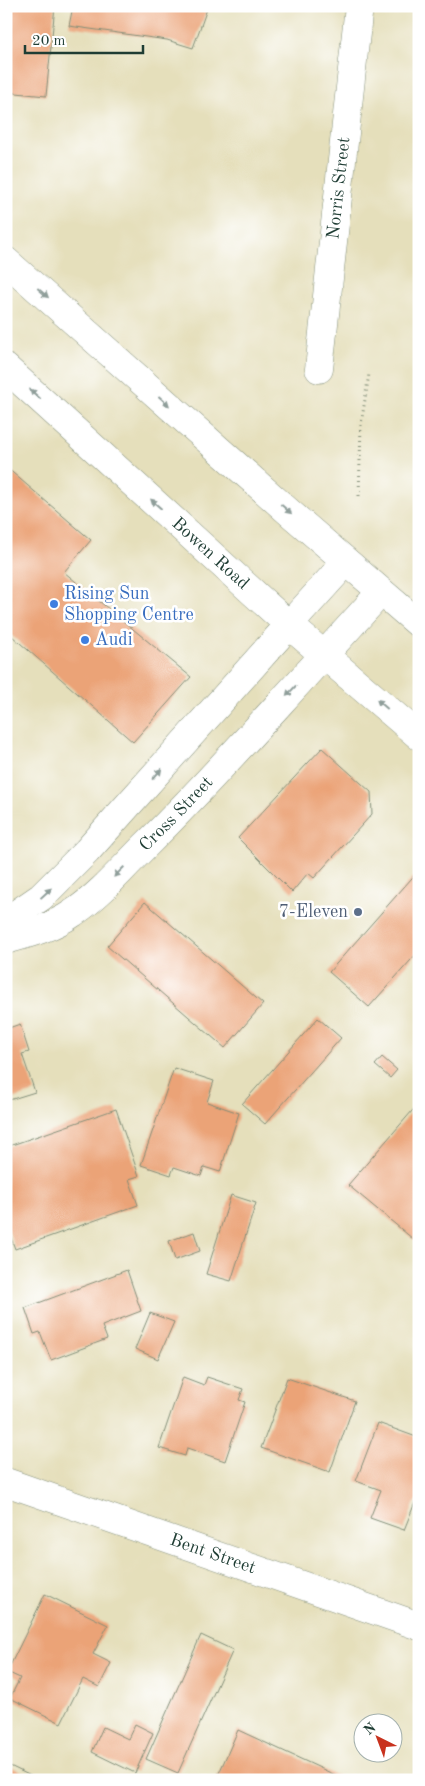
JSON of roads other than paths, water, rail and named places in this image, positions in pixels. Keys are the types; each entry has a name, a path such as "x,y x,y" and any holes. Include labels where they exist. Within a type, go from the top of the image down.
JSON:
{"main road":[{"name":"Norris Street","path":"319,369 358,6"},
{"path":"6,261 346,562 419,624"},
{"name":"Bowen Road","path":"6,368 289,625 419,736"},
{"path":"6,921 41,897 81,858 346,562"},
{"name":"Cross Street","path":"6,940 38,931 57,922 73,913 106,886 186,805 381,592"},
{"name":"Bent Street","path":"6,1482 419,1626"}],"place":[{"name":"Rising Sun Shopping Centre","path":"54,604"},
{"name":"Audi","path":"85,640"},
{"name":"7-Eleven","path":"358,912"}]}
